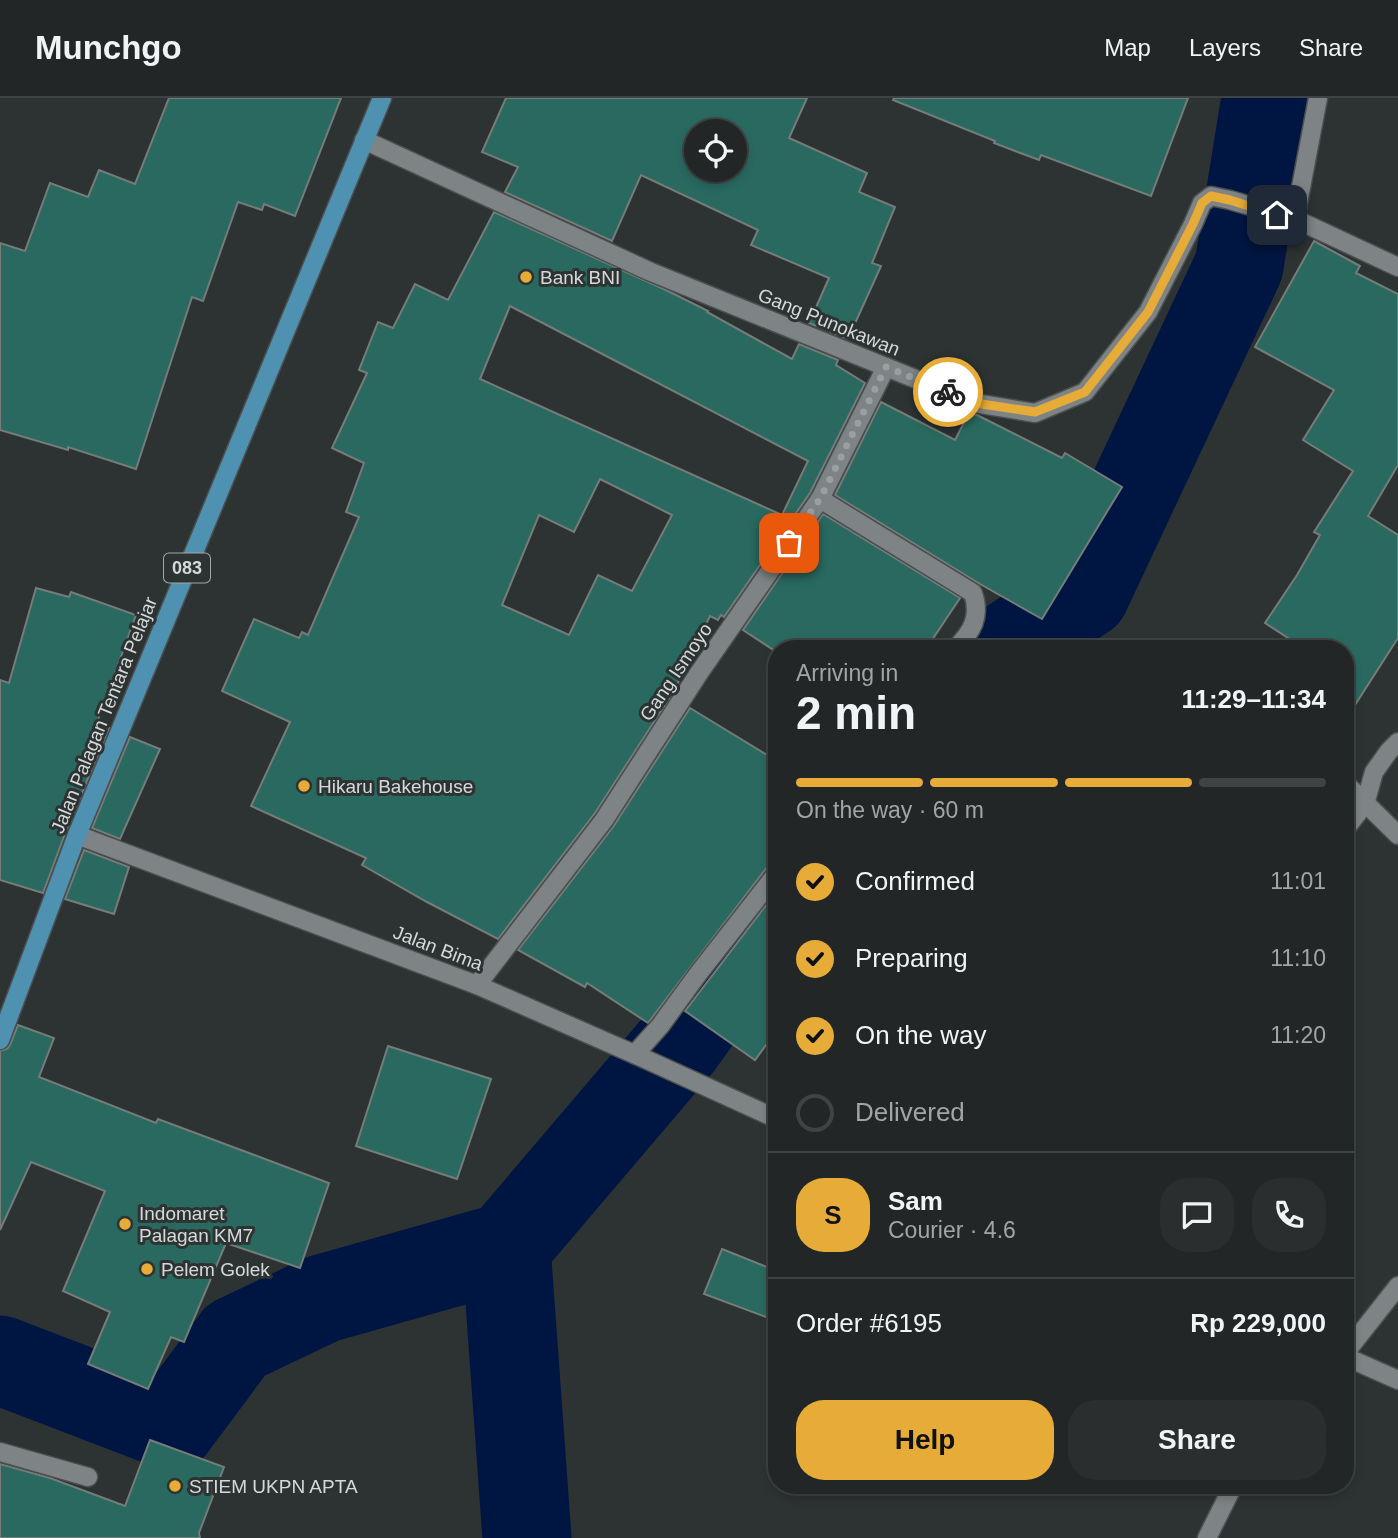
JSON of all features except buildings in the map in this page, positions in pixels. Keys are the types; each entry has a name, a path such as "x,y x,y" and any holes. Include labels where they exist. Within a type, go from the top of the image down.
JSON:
{"main road":[{"name":"Jalan Palagan Tentara Pelajar","path":"0,1040 77,835 382,98"}],"street":[{"path":"1286,217 1318,98"},
{"name":"Gang Punokawan","path":"364,140 651,272 975,403 1035,412 1085,392 1148,312 1202,203 1211,196 1286,217 1398,267"},
{"name":"Gang Ismoyo","path":"477,985 604,820 699,673 820,499 886,367"},
{"path":"820,499 973,593 978,607 964,640"},
{"path":"1398,743 1374,772 1355,816 1398,835"},
{"name":"Jalan Bima","path":"77,835 477,985 768,1115"},
{"path":"639,1056 698,974 768,885"},
{"path":"1354,1344 1398,1286"},
{"path":"1354,1358 1398,1380"},
{"path":"0,1451 88,1477"},
{"path":"1207,1538 1229,1494"}],"waterway":[{"path":"1016,640 1085,594 1239,266 1266,98"},
{"path":"0,1360 172,1426 236,1340 322,1299 506,1247 678,1045 768,920"},
{"path":"506,1247 527,1538"}],"way so far":[{"path":"789,543 820,499 886,367 948,392"}],"place":[{"name":"Bank BNI","path":"526,277"},
{"name":"Hikaru Bakehouse","path":"304,786"},
{"name":"Indomaret Palagan KM7","path":"125,1224"},
{"name":"Pelem Golek","path":"147,1269"},
{"name":"STIEM UKPN APTA","path":"175,1486"}],"route":[{"path":"948,392 975,403 1035,412 1085,392 1148,312 1202,203 1211,196 1277,215"}]}
